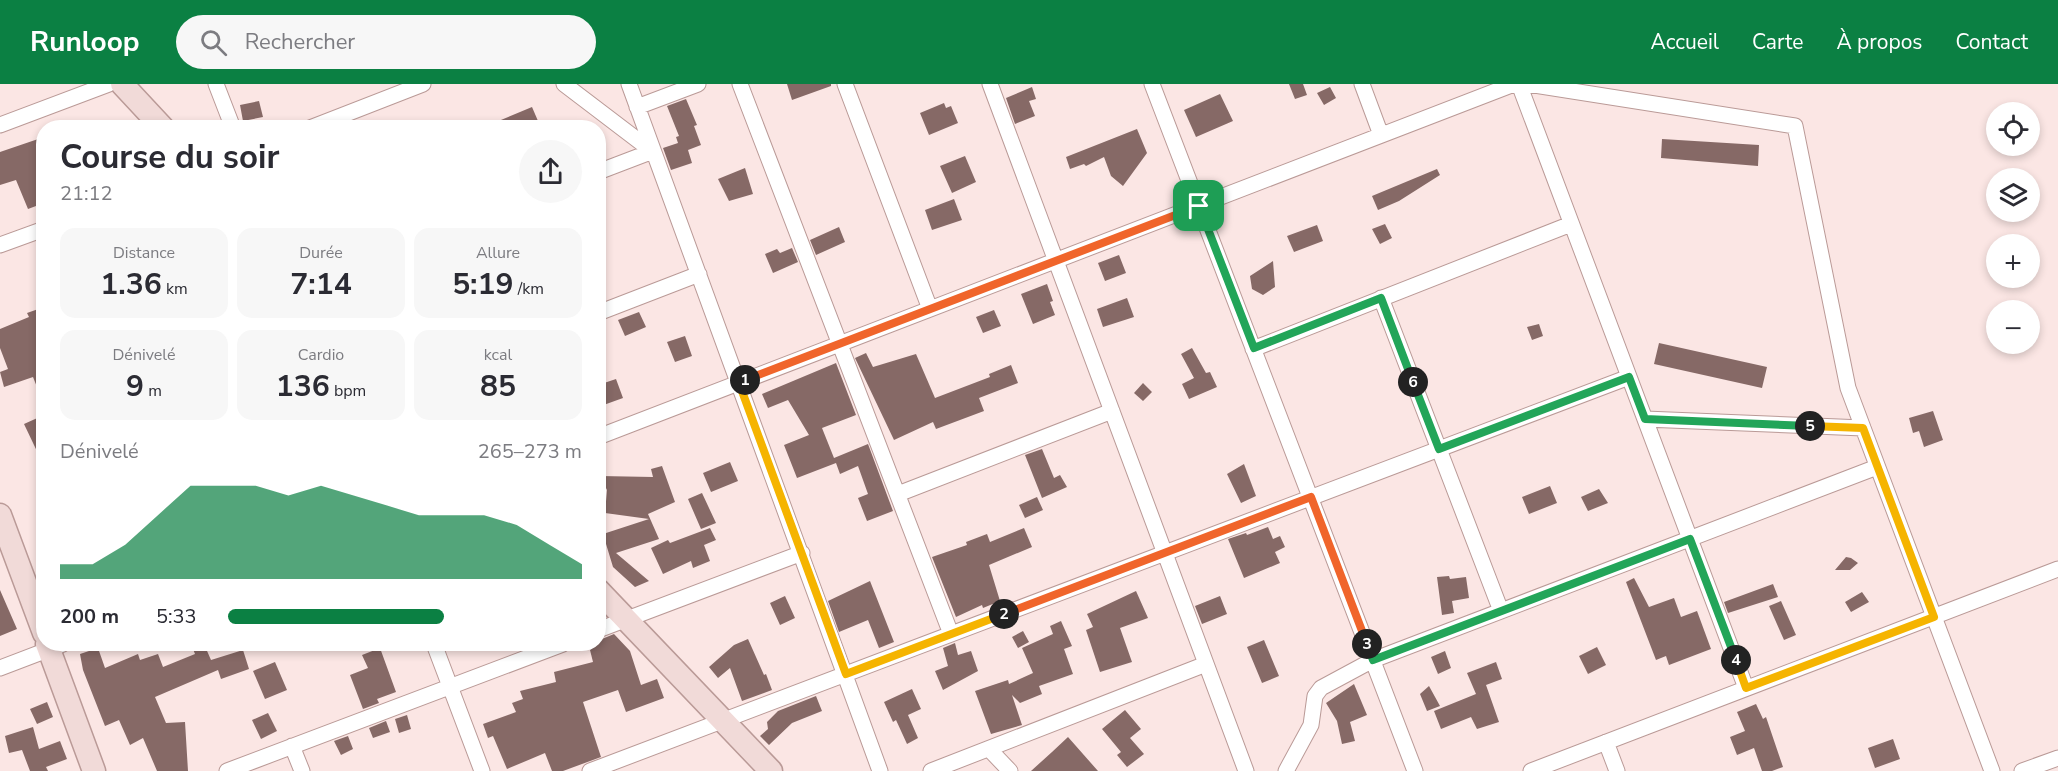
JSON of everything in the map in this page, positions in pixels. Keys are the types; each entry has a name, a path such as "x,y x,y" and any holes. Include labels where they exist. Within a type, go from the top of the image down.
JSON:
{"main road":[{"path":"122,84 156,120"},
{"path":"0,514 36,604"},
{"path":"606,598 771,771"},
{"path":"54,651 94,771"}],"street":[{"path":"0,125 110,84"},
{"path":"216,84 230,120"},
{"path":"331,120 423,84"},
{"path":"564,84 653,151"},
{"path":"628,84 802,553 880,771"},
{"path":"637,107 698,84"},
{"path":"740,84 951,634"},
{"path":"844,84 930,309"},
{"path":"1152,84 1415,771"},
{"path":"1362,84 1381,135"},
{"path":"606,434 1516,84 1746,688"},
{"path":"1528,84 1795,126 1848,388 1992,771"},
{"path":"993,85 1246,771"},
{"path":"606,169 653,151"},
{"path":"1254,348 1571,224"},
{"path":"0,245 36,232"},
{"path":"606,310 699,274"},
{"path":"1381,298 1501,611"},
{"path":"591,771 1629,377"},
{"path":"898,494 1112,411"},
{"path":"1645,419 1863,428"},
{"path":"1286,771 1311,725 1315,696 1321,688 1373,660 1877,467"},
{"path":"606,627 802,553"},
{"path":"1532,771 2058,569"},
{"path":"0,668 36,650"},
{"path":"437,651 482,771"},
{"path":"227,771 544,651"},
{"path":"931,771 1206,664"},
{"path":"1606,742 1617,771"},
{"path":"292,746 302,771"},
{"path":"989,749 1010,771"},
{"path":"2022,771 2058,758"}],"building":[{"path":"787,84 831,84 831,86 792,100"},
{"path":"1289,84 1303,84 1307,95 1295,99"},
{"path":"1032,87 1036,99 1029,101 1035,116 1015,124 1006,98"},
{"path":"1330,87 1336,98 1324,105 1317,93"},
{"path":"1220,94 1233,121 1196,137 1184,110"},
{"path":"686,99 697,125 694,126 701,145 688,150 692,163 671,170 663,148 678,143 676,137 679,136 667,106"},
{"path":"259,101 263,117 243,120 240,105"},
{"path":"944,103 946,108 951,106 958,123 929,135 920,113"},
{"path":"532,107 538,120 501,120"},
{"path":"1137,129 1147,153 1123,186 1111,176 1104,157 1086,166 1084,164 1070,169 1066,157"},
{"path":"1662,139 1759,145 1758,166 1661,158"},
{"path":"36,140 36,206 28,209 16,180 0,185 0,152"},
{"path":"965,156 976,182 952,193 940,166"},
{"path":"745,168 753,194 729,201 718,179"},
{"path":"1437,169 1440,175 1399,201 1378,210 1372,196"},
{"path":"954,199 962,220 932,230 925,210"},
{"path":"1385,224 1392,238 1380,244 1372,229"},
{"path":"1317,225 1323,241 1294,252 1287,236"},
{"path":"839,227 845,242 816,255 810,240"},
{"path":"792,248 798,262 773,273 765,254 777,249 780,253"},
{"path":"1119,255 1126,273 1105,281 1098,263"},
{"path":"1273,261 1275,287 1263,295 1252,289 1250,276"},
{"path":"1047,284 1055,315 1033,324 1021,294"},
{"path":"1127,298 1134,317 1103,327 1097,309"},
{"path":"36,310 36,384 33,377 4,387 0,372 8,369 0,348 0,329 29,317 27,313"},
{"path":"994,310 1001,326 983,333 976,317"},
{"path":"639,312 646,327 625,336 618,320"},
{"path":"1539,324 1543,336 1532,340 1527,327"},
{"path":"685,336 692,356 675,362 667,342"},
{"path":"1659,343 1767,367 1762,388 1654,364"},
{"path":"1192,348 1206,373 1210,372 1217,387 1189,399 1182,384 1194,378 1181,354"},
{"path":"866,353 873,367 916,354 935,398 990,377 989,374 1011,365 1018,383 979,398 984,411 936,429 933,422 894,440 855,358"},
{"path":"836,363 856,415 822,428 834,458 868,444 893,511 867,521 858,498 868,494 858,466 840,474 836,463 797,478 784,445 809,435 788,400 768,408 762,394"},
{"path":"616,379 623,398 606,404 606,382"},
{"path":"1143,383 1152,392 1143,401 1134,393"},
{"path":"1933,411 1943,440 1924,447 1919,431 1913,433 1909,418"},
{"path":"36,419 36,449 24,424"},
{"path":"1042,449 1054,478 1060,475 1067,487 1042,498 1025,455"},
{"path":"730,462 738,481 711,492 703,473"},
{"path":"1244,464 1256,496 1241,503 1227,474"},
{"path":"662,466 675,502 648,514 659,539 616,553 649,581 635,587 613,567 606,544 606,533 649,519 606,513 606,476 653,477 651,469"},
{"path":"1550,486 1557,503 1529,514 1522,497"},
{"path":"1599,489 1608,503 1588,511 1581,497"},
{"path":"702,493 716,523 701,529 688,499"},
{"path":"1037,497 1043,510 1025,518 1019,505"},
{"path":"1268,527 1273,539 1280,536 1285,547 1275,552 1280,563 1244,578 1228,539"},
{"path":"710,528 716,540 704,545 710,561 693,568 691,561 663,574 651,548 668,540 670,543"},
{"path":"1024,528 1032,547 989,565 1000,601 983,608 982,605 956,617 932,557 967,545 966,542 987,534 990,542"},
{"path":"1846,557 1858,563 1850,570 1835,570"},
{"path":"1449,576 1450,579 1466,577 1469,598 1452,601 1454,613 1442,615 1437,577"},
{"path":"1634,578 1649,607 1674,598 1681,617 1697,611 1711,649 1669,665 1666,656 1656,660 1626,582"},
{"path":"870,581 894,642 879,648 868,620 839,632 828,601"},
{"path":"1773,584 1778,597 1728,613 1724,602"},
{"path":"0,590 17,629 0,636"},
{"path":"1136,591 1148,618 1120,628 1132,662 1100,672 1086,630 1093,627 1087,614"},
{"path":"1862,592 1869,602 1851,612 1845,602"},
{"path":"785,596 795,618 780,625 770,603"},
{"path":"1220,596 1227,614 1202,624 1195,606"},
{"path":"1781,601 1796,635 1784,640 1769,606"},
{"path":"1061,621 1072,646 1064,649 1073,674 1039,686 1042,694 1020,703 1012,695 1022,725 991,734 975,691 1008,680 1009,684 1033,673 1022,648 1053,634 1050,626"},
{"path":"1023,631 1029,642 1018,648 1012,637"},
{"path":"614,634 630,651 641,685 657,679 664,698 626,712 618,690 583,702 601,757 563,771 552,771 545,753 507,769 493,736 488,738 483,724 516,712 512,703 523,699 520,691 556,682 554,672 593,662 590,651 606,651 606,637"},
{"path":"748,639 772,690 742,701 730,668 718,678 709,667 734,645"},
{"path":"1264,640 1279,676 1262,683 1247,647"},
{"path":"955,643 958,655 971,651 978,671 943,690 935,671 948,666 943,648"},
{"path":"1597,647 1606,665 1588,674 1579,656"},
{"path":"99,651 105,668 138,654 140,660 158,654 163,667 195,654 194,651 207,651 211,660 243,651 249,669 221,679 218,670 155,697 166,723 185,722 188,771 157,771 143,738 130,745 119,720 105,726 83,670 80,654"},
{"path":"372,651 381,651 396,692 377,699 379,703 363,709 350,675 368,668 362,655"},
{"path":"1445,651 1451,668 1438,674 1431,657"},
{"path":"275,662 287,690 265,699 253,671"},
{"path":"1496,662 1502,679 1486,685 1499,722 1477,729 1471,717 1441,729 1434,711 1476,694 1467,673"},
{"path":"1354,684 1367,715 1350,722 1355,741 1342,744 1337,721 1326,703"},
{"path":"1429,686 1440,706 1427,711 1420,694"},
{"path":"912,689 921,709 908,715 918,738 907,744 896,720 893,722 884,702"},
{"path":"816,696 822,711 792,723 769,745 760,736 768,729 767,722 778,711"},
{"path":"47,702 53,717 37,724 30,709"},
{"path":"1756,704 1763,719 1766,717 1783,767 1772,771 1762,771 1754,748 1737,755 1730,737 1745,731 1737,712"},
{"path":"1125,710 1141,729 1130,738 1144,754 1127,767 1117,755 1121,752 1102,729"},
{"path":"268,713 277,731 261,739 252,720"},
{"path":"407,715 411,729 399,733 395,719"},
{"path":"386,721 390,732 373,738 369,728"},
{"path":"33,727 39,749 60,741 67,759 46,767 48,771 30,771 22,750 9,753 5,736"},
{"path":"348,736 353,749 341,755 334,741"},
{"path":"1068,737 1098,771 1031,771 1052,752"},
{"path":"1893,739 1900,759 1875,768 1868,748"}],"route":[{"path":"1199,206 1254,348 1381,298 1439,449 1629,377 1645,419 1863,428 1934,617 1746,688 1690,539 1373,660 1311,497 846,674 739,383 1199,206"}]}
